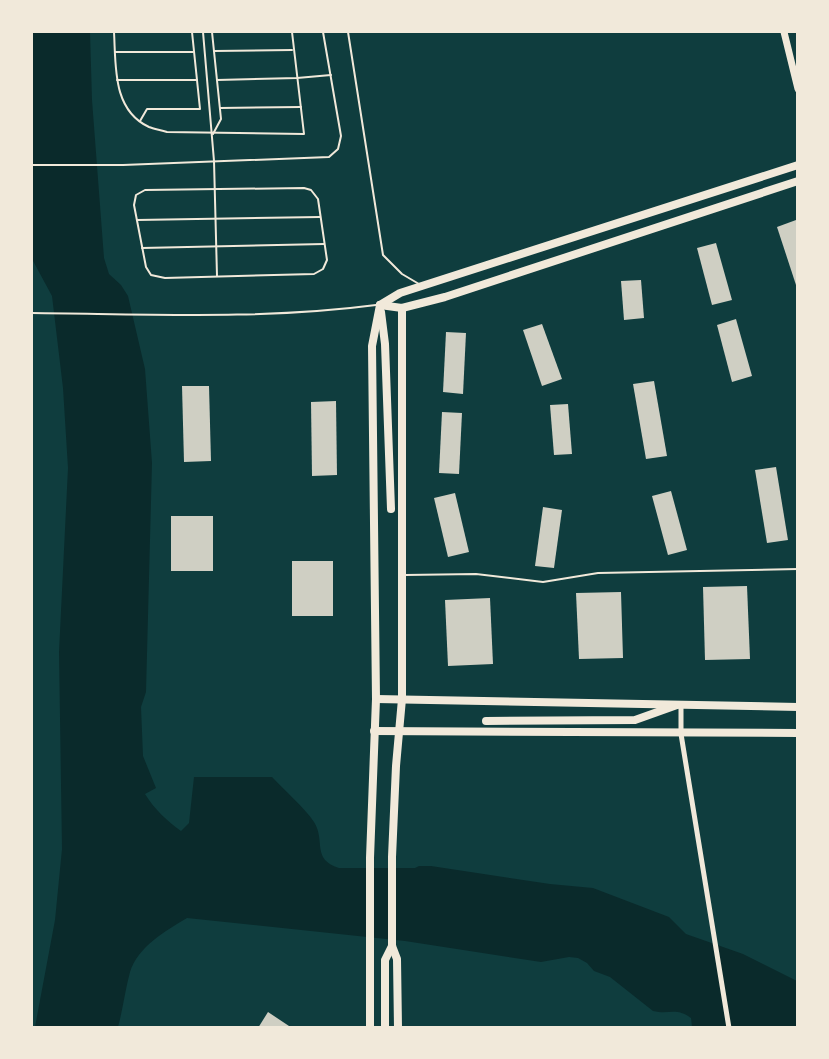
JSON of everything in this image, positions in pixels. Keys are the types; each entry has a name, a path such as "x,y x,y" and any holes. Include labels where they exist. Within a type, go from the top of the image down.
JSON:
{"main road":[{"path":"370,1028 370,858 376,699 372,346 380,305 400,293 798,165"},
{"path":"380,305 402,308 445,297 798,181"},
{"path":"380,305 385,344 391,509"},
{"path":"398,1028 397,959 392,946 392,856 402,699 402,308"},
{"path":"376,699 798,707"},
{"path":"486,721 635,720 681,704"},
{"path":"374,731 798,733"},
{"path":"385,1028 385,960 392,946"}],"street":[{"path":"784,32 798,88"},
{"path":"681,704 681,734 729,1028"}],"lane":[{"path":"114,32 120,95 132,115 148,127 167,132 304,134 292,32"},
{"path":"140,121 147,109 200,109 192,32"},
{"path":"203,32 213,134 217,276"},
{"path":"212,32 221,119 213,134"},
{"path":"32,165 123,165 329,157 338,149 341,136 323,32"},
{"path":"348,32 383,255 402,274 424,286"},
{"path":"214,51 294,50"},
{"path":"115,52 194,52"},
{"path":"217,80 331,75"},
{"path":"117,81 197,80"},
{"path":"220,108 301,107"},
{"path":"304,188 311,190 318,199 320,217 327,260 322,269 314,274 165,278 151,275 146,267 134,205 136,195 145,190 304,188"},
{"path":"137,220 320,217"},
{"path":"142,248 324,244"},
{"path":"32,313 239,315 331,311 380,305"},
{"path":"402,575 476,574 543,582 598,573 798,568"}],"water":[{"path":"32,32 90,32 92,100 104,258 109,274 121,285 128,296 145,369 152,463 146,692 141,707 143,756 156,788 145,794 153,805 181,831 189,823 194,777 272,777 314,822 322,854 330,864 339,868 431,866 550,884 593,888 669,917 686,934 743,954 797,981 797,1027 692,1027 691,1018 677,1012 653,1011 610,977 594,971 578,958 569,957 541,962 405,941 187,918 153,940 139,955 130,972 118,1027 35,1027 55,920 62,849 59,652 68,468 63,388 52,296 32,259"}],"building":[{"path":"796,220 798,226 798,284 796,285 777,227"},
{"path":"716,243 732,300 712,305 697,248"},
{"path":"641,280 644,318 624,320 621,281"},
{"path":"736,319 752,376 732,382 717,325"},
{"path":"542,324 562,379 542,386 523,330"},
{"path":"446,332 466,333 463,394 443,392"},
{"path":"654,381 667,456 646,459 633,384"},
{"path":"182,386 209,386 211,461 184,462"},
{"path":"336,401 337,475 312,476 311,402"},
{"path":"568,404 572,454 554,455 550,405"},
{"path":"442,412 462,413 459,474 439,473"},
{"path":"776,467 788,540 767,543 755,470"},
{"path":"671,491 687,550 668,555 652,496"},
{"path":"455,493 469,552 448,557 434,498"},
{"path":"543,507 562,510 554,568 535,566"},
{"path":"171,516 213,516 213,571 171,571"},
{"path":"292,561 333,561 333,616 292,616"},
{"path":"747,586 750,659 705,660 703,587"},
{"path":"621,592 623,658 579,659 576,593"},
{"path":"490,598 493,664 448,666 445,600"},
{"path":"268,1012 292,1028 258,1028"}]}
